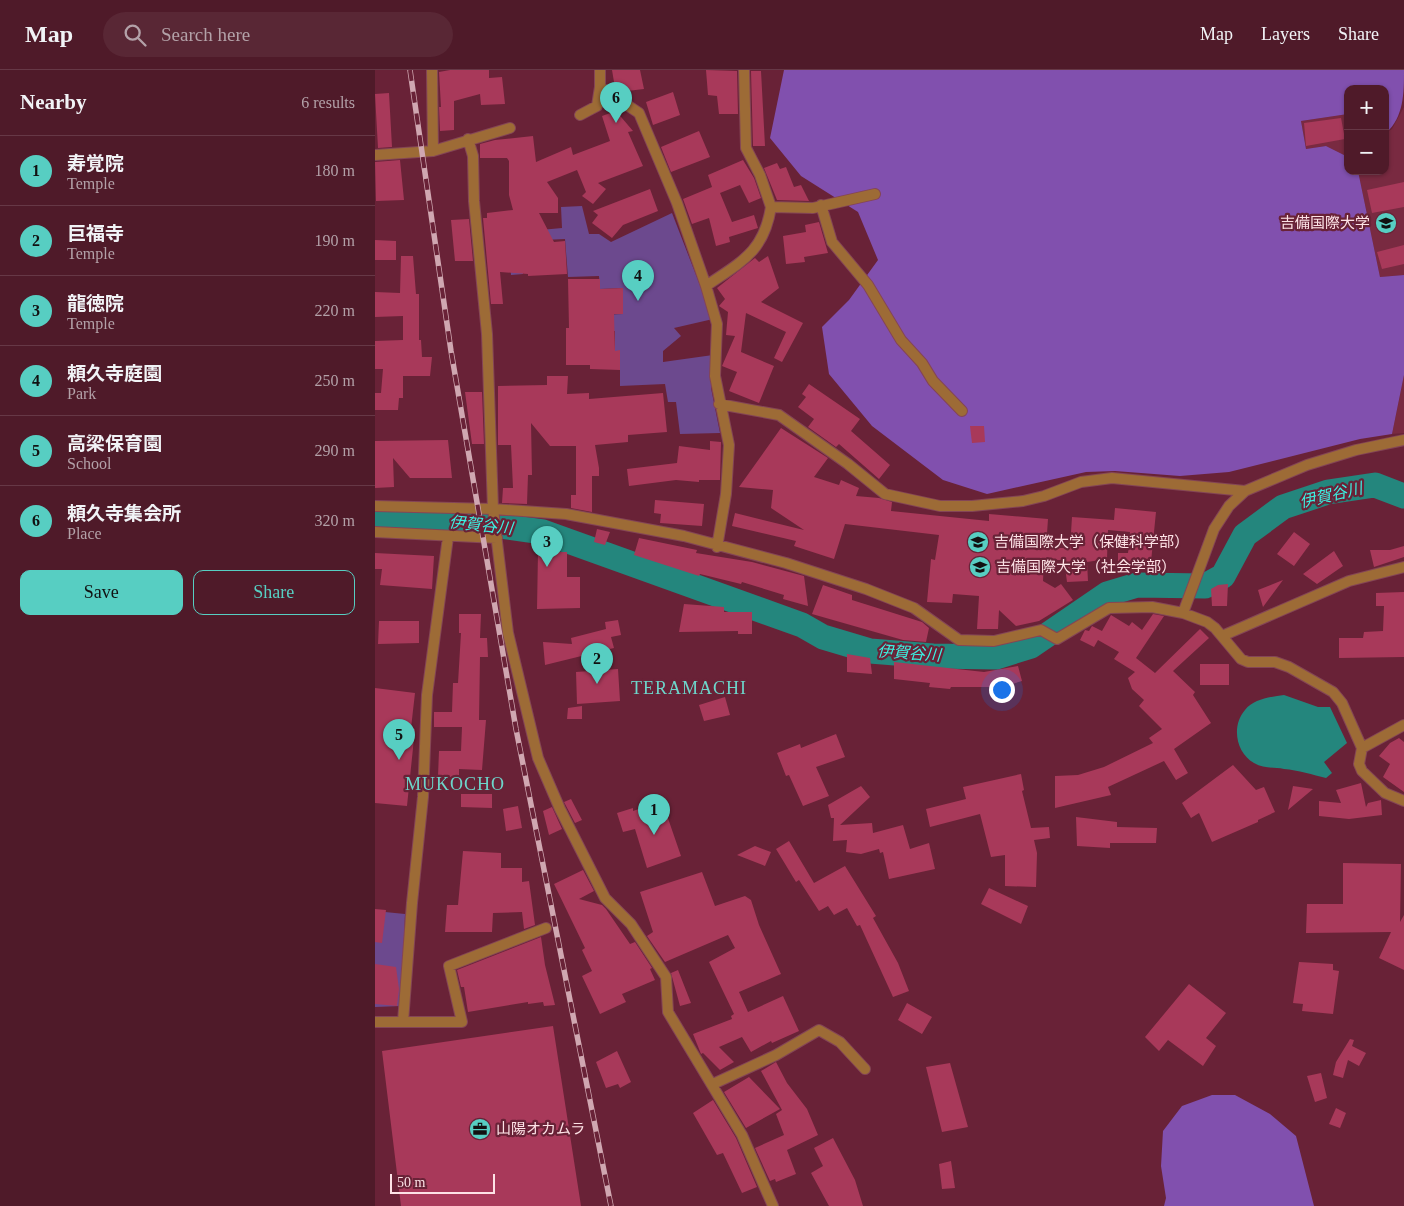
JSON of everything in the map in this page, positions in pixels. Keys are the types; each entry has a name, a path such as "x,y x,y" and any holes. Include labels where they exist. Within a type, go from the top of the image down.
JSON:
{"street":[{"path":"431,70 433,151"},
{"path":"580,115 597,106 600,70"},
{"path":"707,286 743,261 759,243 768,228 771,207 760,175 746,148 744,70"},
{"path":"600,88 639,114 677,203 707,286 717,324 715,376 719,404 729,445 726,494 717,547"},
{"path":"375,156 433,151 510,128"},
{"path":"468,139 473,156 474,202 487,334 493,508 496,537 508,633 537,758 605,898 631,924 667,977 668,1012 687,1047 713,1084 742,1135 773,1206"},
{"path":"771,207 813,208 875,194"},
{"path":"821,206 831,242 868,285 901,340 922,363 933,381 962,411"},
{"path":"719,404 779,415 848,464 885,494 940,506 972,506 1023,501 1044,496 1081,482 1112,478 1245,491"},
{"path":"1185,609 1214,529 1229,506 1245,491 1315,463 1356,450 1404,440"},
{"path":"375,506 493,508 566,514 684,536 717,547 786,563 866,589 914,608 959,640 994,641 1041,630 1057,639 1109,608 1152,606 1185,609 1207,622 1241,658 1248,662 1275,662 1289,667 1333,692 1342,703 1363,748 1359,764 1362,771 1385,793 1404,801"},
{"path":"375,532 448,537 496,537"},
{"path":"403,1022 423,797 427,694 448,537"},
{"path":"1222,636 1349,581 1404,567"},
{"path":"1363,748 1404,725"},
{"path":"375,1022 462,1022 449,966 546,928"},
{"path":"713,1084 776,1055 819,1030 840,1042 865,1069"}],"shaded area":[{"path":"784,70 1404,70 1400,112 1389,130 1389,85 1344,85 1344,115 1301,121 1306,149 1326,146 1344,155 1344,175 1359,175 1380,277 1404,275 1404,375 1392,434 1360,439 1229,472 1180,476 1115,471 1086,472 987,494 943,480 872,426 829,374 822,327 849,300 878,260 858,212 801,176 770,138"},
{"name":"吉備国際大学","path":"1404,107 1404,275 1380,277 1359,175 1389,175 1389,131 1392,129"},
{"path":"1344,115 1344,155 1326,146 1306,149 1301,121"},
{"path":"582,206 589,234 599,234 611,242 672,213 713,319 674,328 681,336 663,351 663,362 713,355 711,388 720,433 680,434 676,402 668,402 665,384 620,386 620,351 615,351 615,331 587,332 601,315 623,314 623,288 600,289 599,276 568,277 565,239 522,241 523,274 511,275 508,233 562,228 561,207"},
{"path":"1404,375 1404,433 1392,434"},
{"path":"375,911 405,914 401,1006 375,1007"},
{"path":"1212,1095 1235,1095 1270,1114 1296,1136 1314,1206 1164,1206 1166,1198 1161,1166 1163,1131 1182,1106"}],"water":[{"path":"1284,695 1318,707 1330,707 1347,743 1324,762 1332,773 1326,778 1295,770 1258,765 1248,759 1243,753 1237,739 1237,731 1241,716 1245,710 1258,701"}],"building":[{"path":"450,70 489,70 489,78 502,77 505,104 481,105 480,94 454,101 454,130 440,131 439,72"},
{"path":"612,70 640,70 644,89 627,91 615,88"},
{"path":"706,70 737,71 738,114 719,114 717,96 708,95"},
{"path":"751,71 761,71 765,146 753,146"},
{"path":"673,92 680,115 653,125 646,102"},
{"path":"389,93 392,147 378,148 375,94"},
{"path":"616,111 633,131 628,132 643,166 598,183 606,189 593,204 582,196 586,192 577,170 547,182 558,198 558,213 539,213 554,242 565,241 567,274 528,276 528,274 500,272 503,304 491,304 483,218 487,218 487,213 513,210 509,195 509,161 507,158 480,158 480,144 495,140 533,136 536,162 571,147 573,155 610,141 602,116"},
{"path":"1341,118 1344,139 1306,146 1304,123"},
{"path":"699,131 710,157 671,172 661,147"},
{"path":"400,160 404,200 376,201 375,162"},
{"path":"743,160 754,178 761,198 749,203 740,185 720,193 732,222 754,215 758,228 729,237 730,242 716,246 709,218 692,224 683,199 712,187 708,175"},
{"path":"777,163 780,169 786,167 794,187 801,185 809,201 777,200 764,168"},
{"name":"吉備国際大学","path":"1404,182 1404,207 1372,213 1367,190"},
{"path":"650,189 658,211 623,225 612,238 592,223 598,215 593,211"},
{"path":"469,219 473,261 455,261 451,220"},
{"path":"819,222 828,253 804,257 805,262 786,264 783,236 806,232 805,225"},
{"path":"375,240 396,241 396,260 375,260"},
{"name":"吉備国際大学","path":"1404,245 1404,264 1382,269 1377,252"},
{"path":"401,256 413,256 416,294 419,294 419,340 421,340 422,357 432,357 430,376 403,376 403,398 399,398 398,410 375,410 375,393 381,393 383,369 375,369 375,341 403,340 403,316 375,317 375,292 400,293"},
{"path":"768,256 779,288 761,302 803,323 782,362 774,358 786,332 746,313 741,352 774,366 759,403 729,391 737,372 722,366 735,336 726,335 728,312 719,306 725,299 717,288 755,258 759,262"},
{"path":"568,279 600,279 600,289 623,288 623,314 614,314 615,351 620,350 620,370 590,369 590,365 566,365 566,328 569,328"},
{"path":"547,376 568,376 567,394 589,393 589,399 663,393 667,432 628,435 628,442 595,445 599,476 592,476 592,512 571,508 571,495 576,495 576,446 550,446 531,423 532,475 528,475 527,504 502,503 503,488 513,488 511,445 498,445 498,386 547,385"},
{"path":"809,384 860,419 851,431 890,465 879,479 839,444 836,447 808,427 814,419 798,407 806,397 802,394"},
{"path":"465,392 482,392 484,444 472,444"},
{"path":"970,426 984,426 985,442 972,443"},
{"path":"781,428 828,458 814,477 839,485 841,480 859,488 856,496 879,498 892,502 891,511 989,521 989,514 1048,519 1046,548 1070,548 1072,517 1114,520 1115,508 1156,512 1151,562 1129,562 1129,571 1118,571 1118,553 1128,553 1130,532 1108,530 1107,559 1087,562 1088,581 1067,582 1064,560 1044,560 1043,581 1055,588 1061,584 1073,600 1039,621 1016,626 999,610 998,629 977,629 979,596 953,594 952,603 927,602 931,559 935,560 939,535 845,524 834,559 794,546 796,541 732,526 735,513 804,530 771,508 773,490 739,487"},
{"path":"448,440 452,478 410,478 393,458 394,487 375,488 375,441"},
{"path":"710,441 721,442 720,480 699,480 699,482 676,480 629,486 627,469 677,463 679,446 710,450"},
{"path":"655,500 704,504 702,526 660,523 661,514 654,513"},
{"path":"597,529 610,532 605,545 594,542"},
{"path":"1294,532 1310,544 1294,566 1277,554"},
{"path":"639,538 697,550 696,553 752,562 804,576 808,606 783,599 784,595 742,582 741,584 700,574 699,576 634,555"},
{"path":"1404,546 1404,557 1374,567 1370,550 1390,550"},
{"path":"1334,551 1343,566 1317,584 1303,574"},
{"path":"538,552 567,552 567,577 580,577 580,608 537,609"},
{"path":"375,553 434,556 432,589 380,585 382,569 375,569"},
{"path":"1283,580 1263,607 1258,590"},
{"path":"1228,584 1227,606 1212,606 1211,589 1218,585"},
{"path":"823,585 852,595 852,600 922,622 929,628 926,642 903,640 812,614"},
{"path":"1404,592 1404,657 1339,658 1339,638 1363,638 1364,632 1383,631 1384,606 1376,606 1376,593"},
{"path":"684,604 724,607 724,612 752,612 752,634 738,634 738,631 679,632"},
{"path":"459,614 481,614 480,638 487,638 488,657 480,657 479,720 486,720 482,770 459,769 459,778 438,776 439,751 461,751 462,727 434,727 434,712 452,712 453,683 458,683 461,633 459,633"},
{"path":"1153,614 1164,616 1136,658 1155,673 1200,629 1209,638 1173,671 1195,692 1193,695 1211,723 1174,749 1188,773 1176,780 1164,761 1108,787 1111,795 1055,808 1055,776 1078,775 1104,767 1153,743 1149,738 1162,729 1139,706 1144,700 1132,689 1128,678 1135,672 1114,659 1119,652 1098,640 1094,647 1080,640 1085,630 1089,631 1092,626 1102,631 1111,615 1129,626 1132,622 1142,630"},
{"path":"618,620 621,635 611,637 614,648 545,665 543,642 572,644 571,638 606,629 605,622"},
{"path":"379,621 419,621 419,643 378,644"},
{"path":"847,654 870,658 872,674 847,672"},
{"path":"894,662 984,672 1018,666 1022,681 992,690 992,687 951,687 950,689 929,687 930,683 894,679"},
{"path":"1200,664 1229,664 1229,685 1200,685"},
{"path":"618,669 620,701 577,704 576,672"},
{"path":"375,688 415,693 411,728 415,729 407,806 375,803"},
{"path":"725,697 730,715 704,721 699,705"},
{"path":"582,706 582,719 567,719 568,708"},
{"path":"836,734 845,757 816,767 829,796 803,806 789,775 786,776 777,753 800,744 801,748"},
{"path":"1399,738 1404,742 1404,792 1383,777 1390,764 1379,756 1390,743"},
{"path":"1233,765 1256,790 1264,787 1275,812 1258,820 1258,822 1212,842 1199,813 1191,818 1182,803"},
{"path":"1021,774 1024,790 1022,791 1031,828 1049,827 1050,838 1034,840 1037,853 1036,887 1005,886 1005,855 991,857 980,814 930,827 926,809 966,799 963,787"},
{"path":"1361,783 1366,807 1368,803 1381,800 1382,815 1349,819 1319,816 1319,801 1341,803 1336,790"},
{"path":"861,786 870,797 840,825 872,823 873,833 903,825 910,849 929,843 935,869 889,879 883,852 880,853 879,849 861,854 846,852 847,840 833,841 834,818 831,818 828,805"},
{"path":"1293,786 1313,789 1288,810"},
{"path":"461,794 492,794 492,808 461,807"},
{"path":"571,799 582,820 575,823 564,802"},
{"path":"662,801 681,856 647,868 635,829 623,832 617,813 633,808 633,811"},
{"path":"518,806 522,828 506,831 503,809"},
{"path":"552,807 562,829 549,835 543,811"},
{"path":"1076,817 1117,822 1117,827 1157,828 1156,843 1110,843 1110,848 1077,846"},
{"path":"789,841 814,883 845,866 876,916 873,918 898,963 909,991 893,997 860,925 857,926 847,908 834,915 828,906 819,911 799,880 796,882 776,849"},
{"path":"755,846 771,852 765,866 737,855"},
{"path":"463,851 501,853 501,868 522,868 522,882 529,881 535,925 524,929 522,912 493,913 492,932 445,932 447,905 458,905"},
{"path":"1343,863 1401,864 1400,922 1404,915 1404,970 1379,958 1391,932 1306,933 1307,904 1343,904"},
{"path":"583,870 594,891 579,899 602,905 606,909 630,944 635,942 652,968 650,969 655,980 622,994 626,1002 600,1014 582,976 592,971 582,950 585,948 554,884"},
{"path":"702,872 715,906 745,896 751,900 759,925 781,974 739,992 748,1012 783,996 799,1031 772,1043 771,1041 751,1052 742,1037 719,1047 734,1062 720,1070 703,1053 701,1054 693,1034 732,1019 731,1016 734,1014 709,962 735,948 728,935 665,962 647,936 653,932 640,892"},
{"path":"989,888 1028,906 1021,924 981,904"},
{"path":"375,909 386,910 382,943 375,942"},
{"path":"541,937 545,965 555,1005 544,1006 543,1002 528,1004 528,1002 468,1012 464,987 461,987 457,970"},
{"path":"1299,962 1333,964 1333,970 1339,971 1333,1014 1302,1011 1303,1004 1293,1003"},
{"path":"375,964 396,967 399,989 397,1006 375,1004"},
{"path":"678,970 691,1003 680,1006 671,973"},
{"path":"1189,984 1226,1013 1206,1038 1216,1046 1203,1066 1168,1040 1159,1051 1145,1037"},
{"path":"907,1003 932,1017 922,1034 898,1020"},
{"name":"山陽オカムラ","path":"553,1026 581,1206 401,1206 382,1051"},
{"path":"1350,1039 1354,1040 1352,1046 1366,1053 1359,1066 1348,1060 1343,1078 1333,1075 1336,1062"},
{"path":"617,1051 631,1082 620,1088 618,1084 606,1088 596,1062"},
{"path":"776,1062 787,1083 807,1109 818,1135 787,1150 796,1174 776,1182 775,1179 770,1181 755,1148 784,1135 776,1114 782,1110 761,1071"},
{"path":"950,1063 968,1127 942,1132 926,1067"},
{"path":"1321,1073 1327,1098 1315,1102 1307,1076"},
{"path":"749,1077 780,1109 746,1128 724,1092"},
{"path":"713,1100 736,1138 757,1187 742,1193 723,1153 717,1155 693,1113"},
{"path":"1336,1108 1346,1113 1340,1128 1329,1124"},
{"path":"833,1138 855,1180 863,1206 829,1206 811,1173 823,1166 814,1148"},
{"path":"951,1161 955,1188 942,1189 939,1164"}],"waterway":[{"name":"伊賀谷川","path":"375,518 472,522 543,532 802,625 823,637 870,651 933,656 996,657 1031,646 1107,594 1137,585 1205,586 1223,576 1245,535 1283,507 1328,492 1375,485 1404,496"}],"railway":[{"path":"410,70 451,351 516,729 611,1206"}],"place":[{"name":"頼久寺集会所","path":"616,123"},
{"name":"吉備国際大学","path":"1386,223"},
{"name":"頼久寺庭園","path":"638,301"},
{"name":"吉備国際大学（保健科学部）","path":"978,542"},
{"name":"龍徳院","path":"547,567"},
{"name":"吉備国際大学（社会学部）","path":"980,567"},
{"name":"巨福寺","path":"597,684"},
{"name":"高梁保育園","path":"399,760"},
{"name":"寿覚院","path":"654,835"},
{"name":"山陽オカムラ","path":"480,1129"}],"district":[{"name":"TERAMACHI","path":"689,688"},
{"name":"MUKOCHO","path":"455,784"}]}
